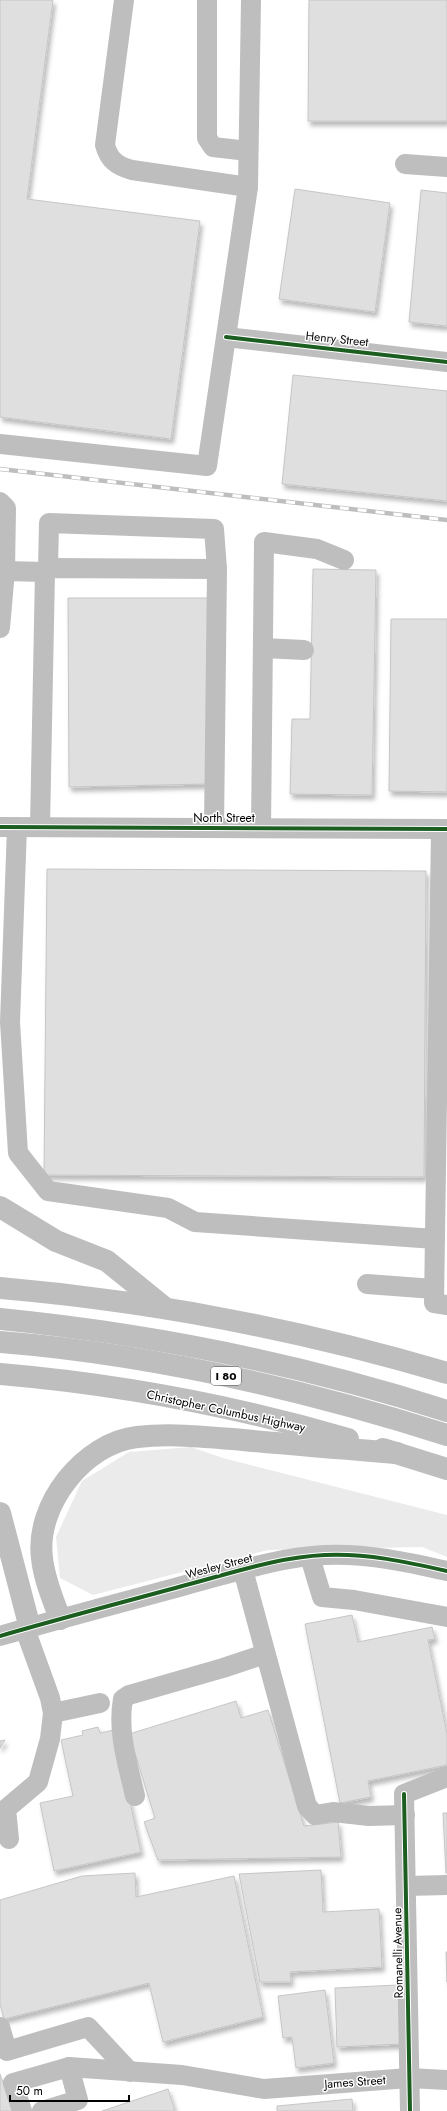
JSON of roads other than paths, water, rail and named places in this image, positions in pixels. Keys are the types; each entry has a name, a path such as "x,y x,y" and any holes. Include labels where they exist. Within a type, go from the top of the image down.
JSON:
{"highway":[{"path":"0,1207 56,1241 107,1261 166,1308"},
{"path":"0,1288 103,1299 166,1308 311,1338 447,1373"},
{"name":"I 80","path":"0,1319 98,1330 219,1351 326,1376 447,1411"},
{"name":"I 80","path":"0,1342 132,1358 196,1370 306,1394 447,1435"},
{"name":"Christopher Columbus Highway","path":"0,1374 110,1388 222,1408 285,1422 397,1453 447,1469"},
{"path":"60,1619 47,1582 41,1557 42,1531 50,1504 67,1478 88,1459 111,1445 136,1437 184,1435 397,1453"},
{"path":"0,1513 28,1628"}],"street":[{"path":"124,0 105,145 111,159 116,164 132,170 248,187"},
{"path":"207,0 207,138 213,147 248,151"},
{"path":"0,444 207,466 248,187 251,0"},
{"path":"405,164 447,166"},
{"name":"Henry Street","path":"226,337 447,362"},
{"path":"0,502 6,508 5,571 0,628"},
{"path":"40,827 49,523 214,529 217,569 214,828"},
{"path":"261,828 264,542 316,549 344,560"},
{"path":"5,571 217,569"},
{"path":"263,648 304,650"},
{"path":"8,827 10,1022 18,1153 48,1191 168,1208 195,1222 435,1239"},
{"name":"North Street","path":"8,827 444,829"},
{"path":"444,829 434,1303 447,1305"},
{"path":"367,1284 434,1289"},
{"name":"Wesley Street","path":"0,1636 291,1558 325,1555 366,1556 447,1571"},
{"path":"310,1557 322,1596 354,1600 447,1617"},
{"path":"243,1570 307,1806 315,1815 333,1812 369,1816 405,1816"},
{"path":"9,1839 6,1809 38,1782 50,1739 52,1713 50,1698 28,1628"},
{"path":"136,1796 122,1738 121,1708 123,1699 128,1695 223,1668 265,1654"},
{"path":"52,1713 100,1703"},
{"name":"Romanelli Avenue","path":"410,2111 407,1886 404,1794 447,1777"},
{"path":"407,1886 447,1885"},
{"path":"0,2027 7,2051 88,2027 130,2072"},
{"path":"22,2111 14,2083 69,2067 78,2100 42,2111"},
{"name":"James Street","path":"69,2067 182,2076 264,2089 409,2078 447,2080"}],"railway":[{"path":"0,469 447,520"}]}
